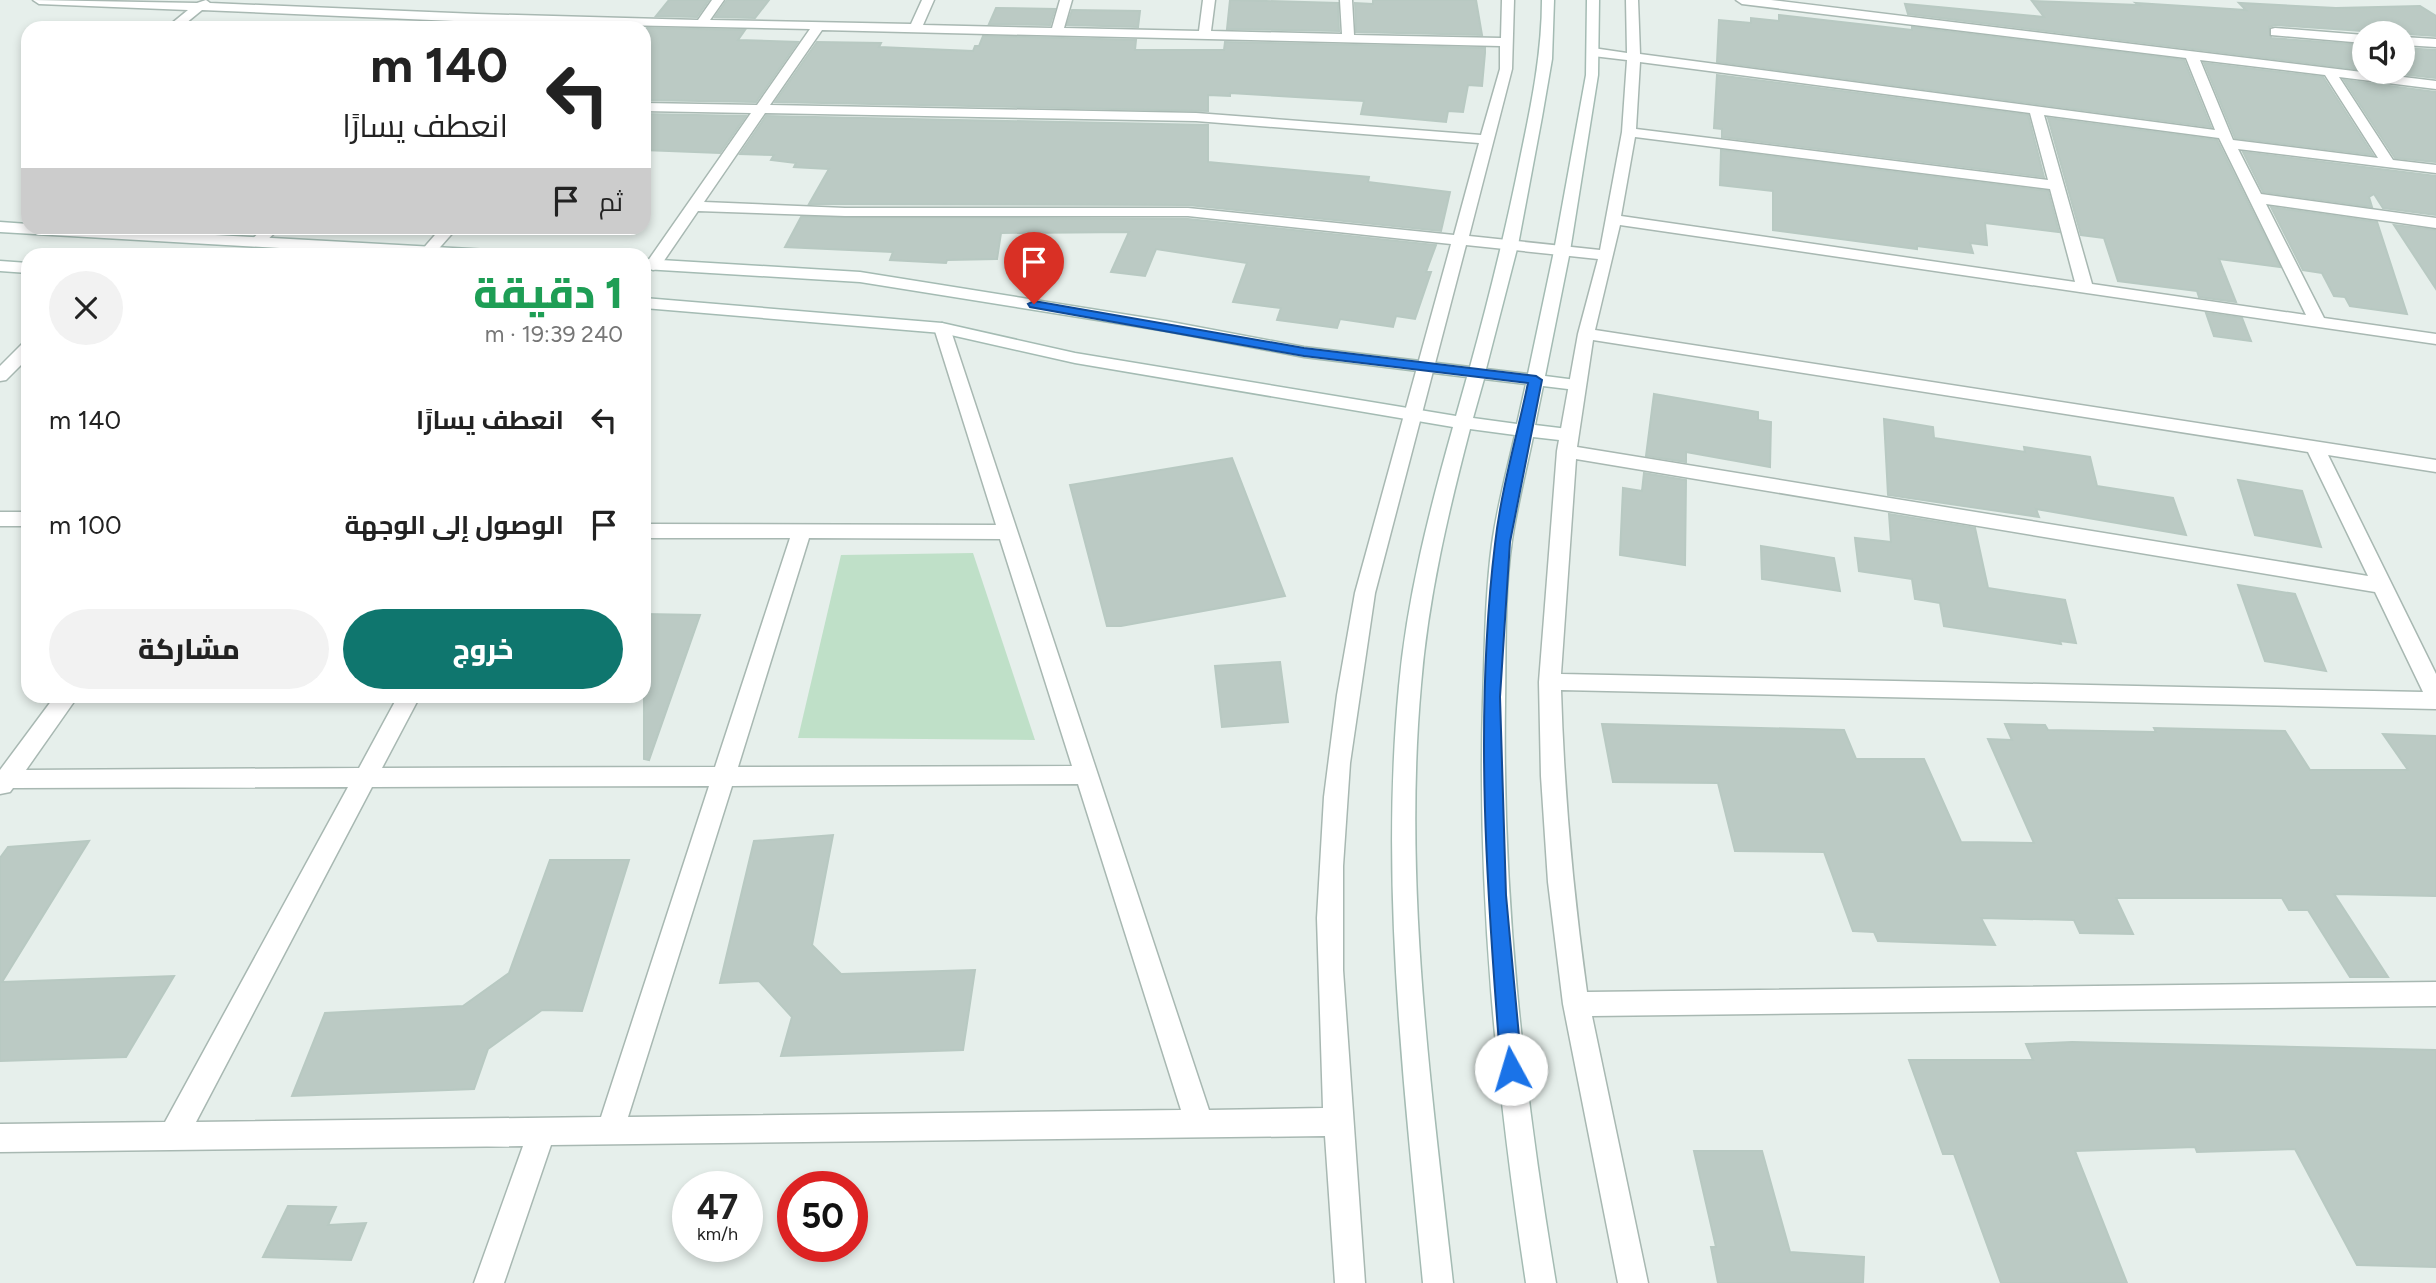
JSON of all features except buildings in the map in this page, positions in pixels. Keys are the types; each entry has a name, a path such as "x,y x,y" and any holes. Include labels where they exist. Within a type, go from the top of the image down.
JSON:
{"street":[{"path":"39,0 204,4 348,13 481,13 575,21"},
{"path":"339,21 361,0"},
{"path":"702,23 718,0"},
{"path":"915,29 928,0"},
{"path":"1057,30 1066,0"},
{"path":"1205,34 1209,0"},
{"path":"1346,0 1348,38"},
{"path":"1350,1283 1337,1122 1330,986 1330,868 1337,765 1349,674 1365,593 1462,240 1506,68 1508,0"},
{"path":"1438,1283 1410,996 1404,878 1411,684 1421,603 1434,531 1510,245 1544,70 1548,0"},
{"path":"1541,1283 1520,1151 1506,1014 1492,790 1492,697 1502,542 1562,251 1592,75 1593,0"},
{"path":"1632,0 1634,56 1629,132 1607,256 1586,334 1567,443 1550,682 1552,776 1560,882 1576,1004 1633,1283"},
{"path":"1742,0 2436,85"},
{"path":"182,21 204,4"},
{"path":"474,21 481,13"},
{"path":"651,24 819,25 1507,42"},
{"path":"651,261 694,206 819,25"},
{"path":"2275,32 2352,37"},
{"path":"2415,42 2436,43"},
{"path":"1594,52 2036,110 2436,169"},
{"path":"2191,54 2227,139 2318,322"},
{"path":"2331,74 2389,163"},
{"path":"651,107 1196,117 1486,139"},
{"path":"2036,110 2085,288"},
{"path":"1629,132 2056,185"},
{"path":"2256,198 2436,222"},
{"path":"694,206 845,212 1188,212 1607,256"},
{"path":"1614,219 2436,339"},
{"path":"0,227 21,228"},
{"path":"159,235 383,248"},
{"path":"259,240 264,235"},
{"path":"651,265 827,274 886,280 1304,352 1576,385"},
{"path":"0,266 21,268"},
{"path":"651,304 942,328 1075,358 1412,415 1525,431 1567,443 2382,586"},
{"path":"942,328 1199,1124"},
{"path":"1586,334 2436,466"},
{"path":"0,376 21,355"},
{"path":"1550,682 2436,698 2315,447"},
{"path":"0,519 21,519"},
{"path":"651,531 1007,532"},
{"path":"610,1131 802,531"},
{"path":"2,782 62,703"},
{"path":"173,1136 405,703"},
{"path":"2,782 1086,775"},
{"path":"1576,1004 2436,995"},
{"path":"0,1138 1337,1122"},
{"path":"489,1283 542,1132"}],"green space":[{"path":"973,553 1035,740 798,738 841,555"}],"route":[{"path":"1034,304 1304,352 1536,380 1502,542 1492,697 1496,895 1511,1069"}]}
